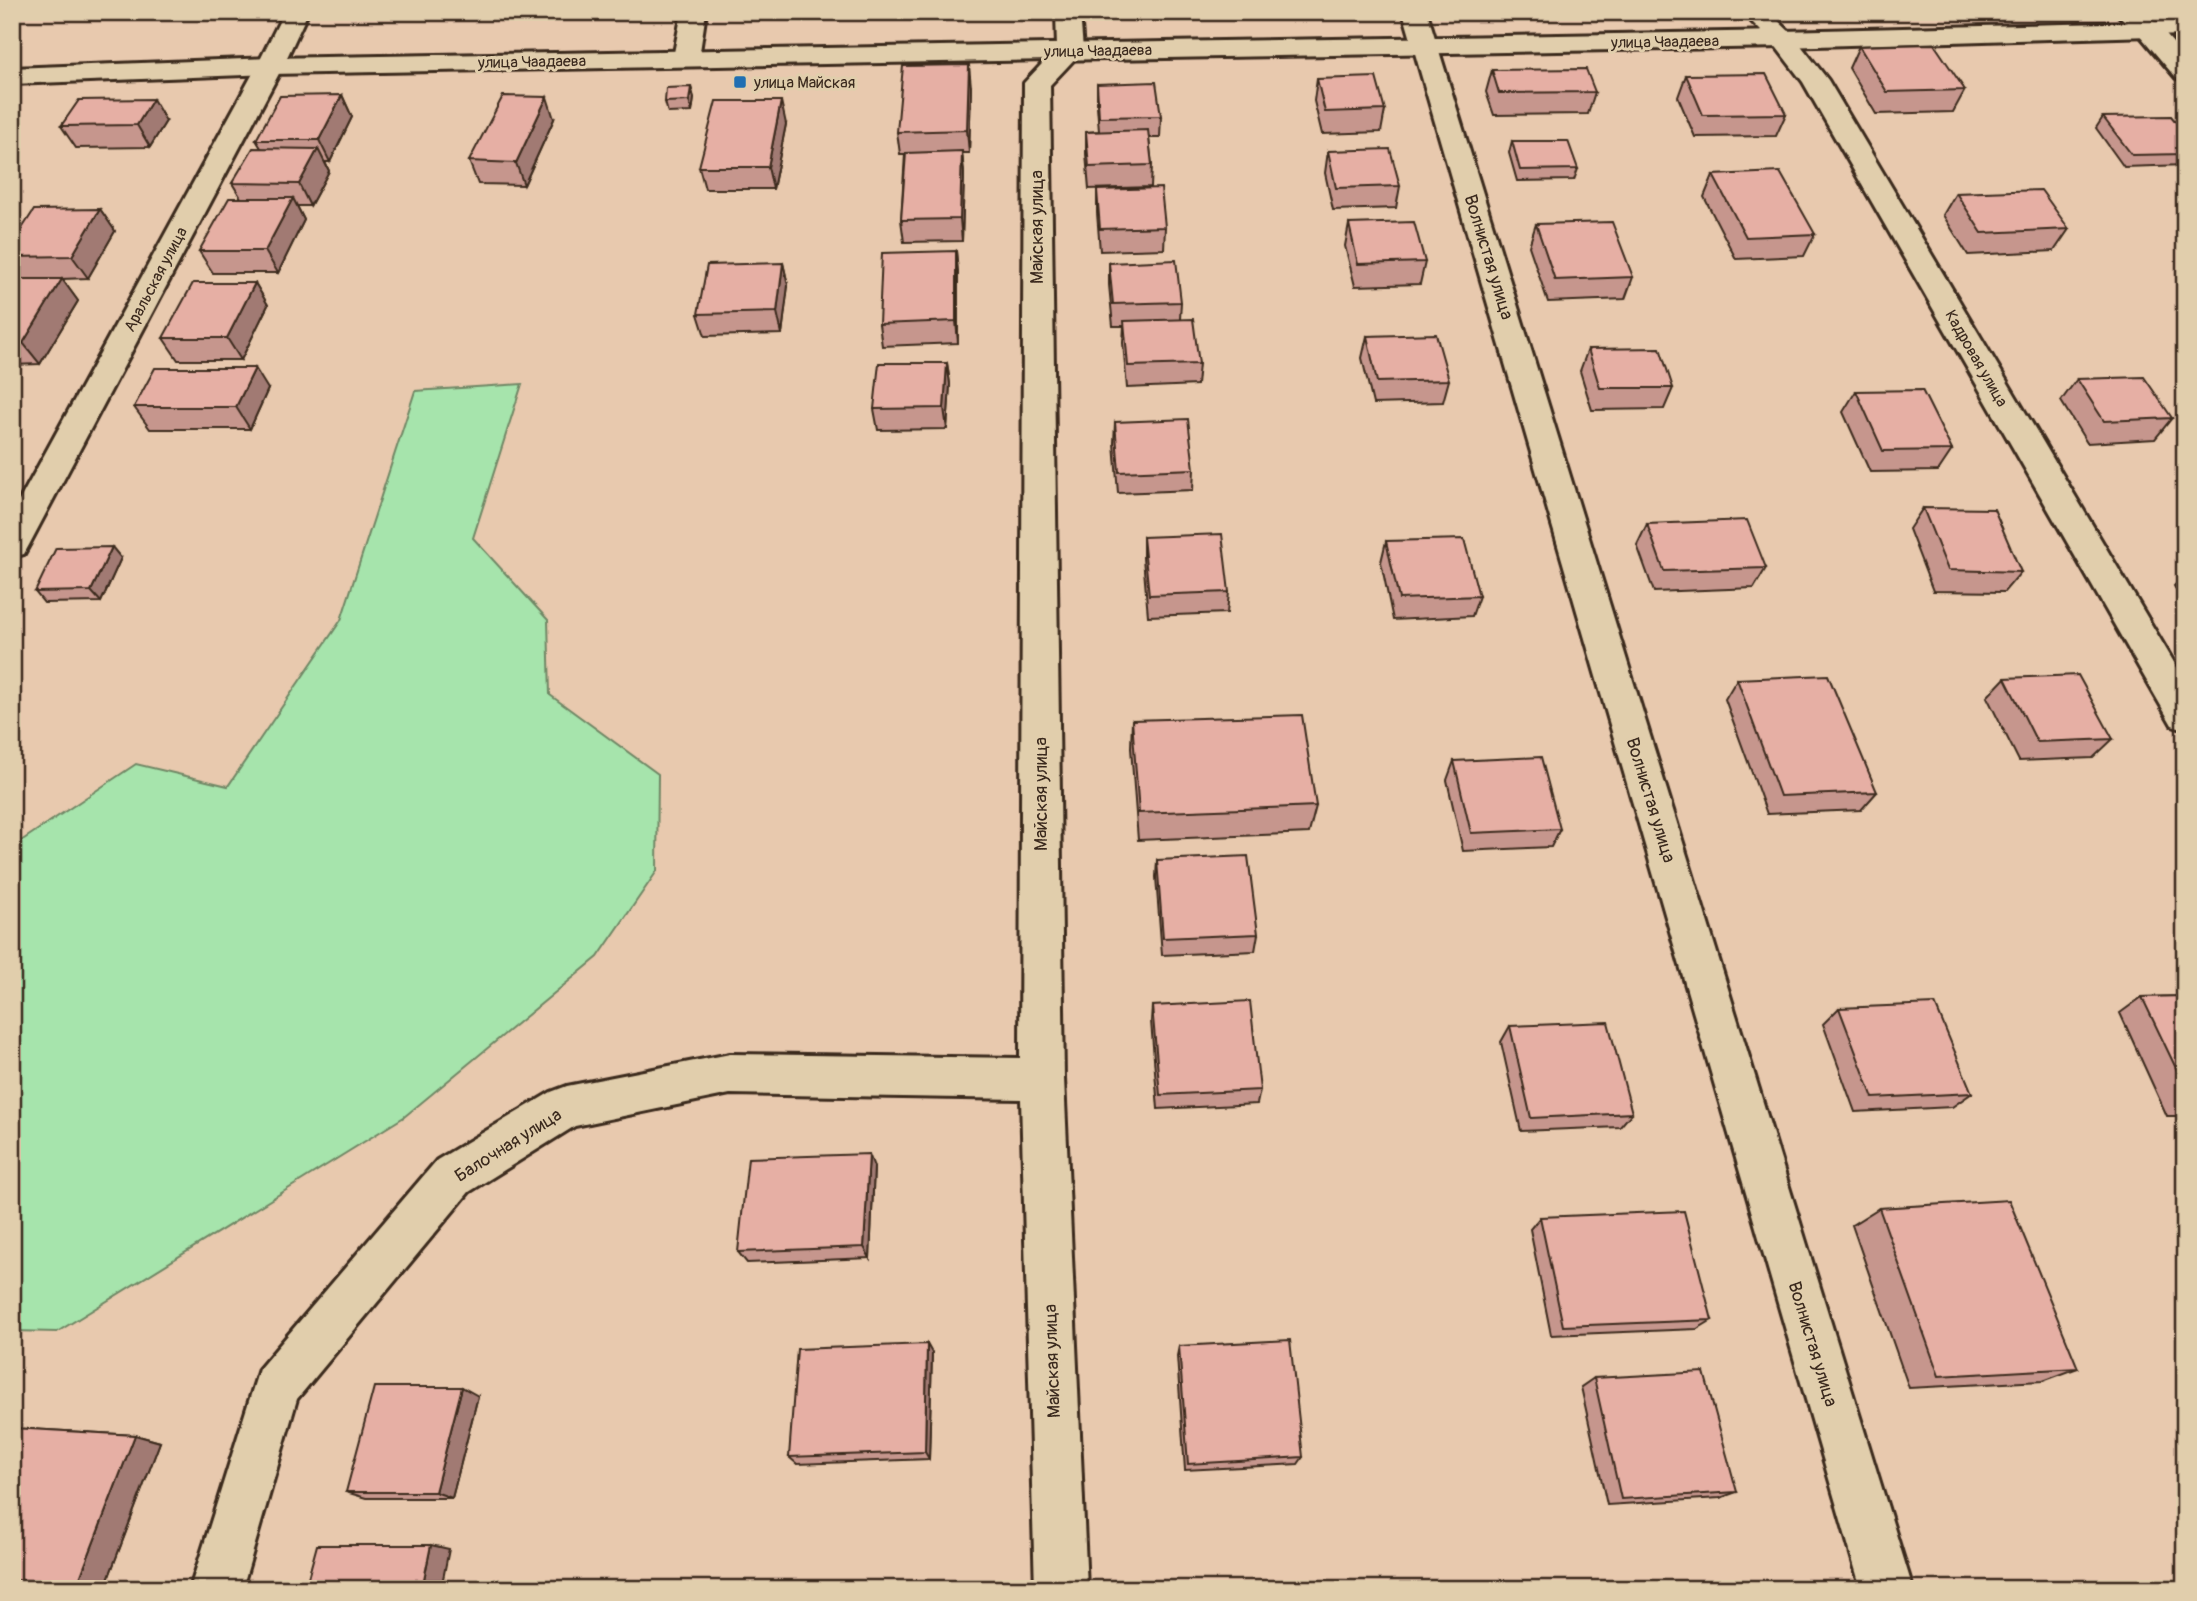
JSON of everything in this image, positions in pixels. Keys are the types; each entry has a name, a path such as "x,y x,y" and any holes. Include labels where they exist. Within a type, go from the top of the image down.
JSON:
{"street":[{"name":"Аральская улица","path":"12,545 270,66 296,12"},
{"path":"686,58 694,12"},
{"path":"1068,12 1070,50"},
{"name":"Кадровая улица","path":"1754,12 1783,39 1815,80 2185,714"},
{"name":"улица Чаадаева","path":"12,76 270,66 1070,50 1421,29 1783,39 2137,20 2185,28"},
{"path":"2137,20 2185,73"},
{"name":"Волнистая улица","path":"1421,29 1887,1589"},
{"name":"Майская улица","path":"1060,1589 1042,1079 1037,83 1070,50"},
{"name":"Балочная улица","path":"216,1589 276,1386 453,1177 567,1107 730,1074 1042,1079"}],"green space":[{"path":"522,384 473,538 548,620 550,695 658,774 657,871 598,957 404,1117 57,1332 12,1331 12,847 136,764 228,786 341,620 415,391"}],"building":[{"path":"1934,44 1965,90 1887,92 1859,46"},
{"path":"969,65 967,130 897,132 903,66"},
{"path":"1586,69 1595,92 1499,93 1492,70"},
{"path":"1766,74 1786,114 1703,115 1686,75"},
{"path":"1376,77 1385,110 1325,112 1317,79"},
{"path":"1156,82 1161,116 1099,117 1097,84"},
{"path":"691,87 689,101 665,102 666,88"},
{"path":"342,95 319,140 256,140 280,96"},
{"path":"503,96 547,97 516,163 469,161"},
{"path":"153,99 137,125 61,126 79,100"},
{"path":"716,101 781,101 768,167 699,167"},
{"path":"2171,116 2185,133 2185,154 2132,155 2103,117"},
{"path":"1148,130 1152,165 1089,167 1086,132"},
{"path":"1512,141 1568,141 1578,169 1520,170"},
{"path":"253,148 318,149 299,184 232,183"},
{"path":"1390,149 1400,186 1336,188 1328,151"},
{"path":"962,151 960,219 901,220 906,153"},
{"path":"1780,172 1815,234 1746,237 1713,175"},
{"path":"1161,188 1165,227 1100,229 1097,190"},
{"path":"2041,190 2069,229 1982,233 1956,193"},
{"path":"229,198 293,198 265,251 199,251"},
{"path":"100,209 72,256 12,257 12,244 34,210"},
{"path":"1414,222 1425,262 1358,264 1349,224"},
{"path":"1612,222 1633,277 1555,280 1536,224"},
{"path":"956,251 956,321 879,324 882,253"},
{"path":"1176,260 1181,302 1113,304 1109,263"},
{"path":"783,263 777,312 698,314 707,265"},
{"path":"12,279 62,279 23,343 12,343"},
{"path":"193,283 255,283 227,338 163,338"},
{"path":"1193,319 1199,364 1128,366 1124,321"},
{"path":"1436,334 1449,380 1377,382 1367,336"},
{"path":"1660,348 1673,388 1600,388 1588,349"},
{"path":"879,363 947,363 944,408 874,409"},
{"path":"155,368 255,368 236,407 134,407"},
{"path":"2144,377 2172,418 2104,421 2077,379"},
{"path":"1922,390 1952,450 1883,451 1856,391"},
{"path":"1188,419 1194,469 1119,472 1115,422"},
{"path":"1923,508 1994,509 2021,572 1948,570"},
{"path":"1747,520 1766,568 1664,571 1647,524"},
{"path":"1222,534 1229,592 1149,595 1143,537"},
{"path":"1464,539 1479,596 1399,599 1386,541"},
{"path":"112,547 91,591 35,592 56,548"},
{"path":"1828,675 1877,792 1780,796 1737,679"},
{"path":"2078,675 2113,739 2037,742 2005,678"},
{"path":"1302,715 1316,806 1139,813 1132,720"},
{"path":"1541,757 1560,829 1471,833 1454,761"},
{"path":"1248,856 1258,934 1163,938 1157,860"},
{"path":"2185,996 2185,1087 2142,997"},
{"path":"1250,1001 1260,1090 1160,1095 1152,1006"},
{"path":"1935,1004 1972,1093 1873,1098 1839,1008"},
{"path":"1608,1022 1632,1113 1531,1118 1510,1026"},
{"path":"869,1154 864,1247 738,1252 748,1158"},
{"path":"2009,1200 2078,1368 1939,1376 1879,1208"},
{"path":"1684,1211 1712,1320 1563,1326 1540,1217"},
{"path":"1290,1340 1303,1457 1188,1464 1179,1346"},
{"path":"927,1344 925,1452 789,1457 797,1349"},
{"path":"1704,1372 1737,1492 1621,1499 1594,1378"},
{"path":"374,1387 462,1387 435,1492 346,1492"},
{"path":"12,1428 135,1435 78,1583 12,1580"},
{"path":"317,1545 431,1545 422,1589 305,1589"}],"place":[{"name":"улица Майская","path":"740,82"}]}
